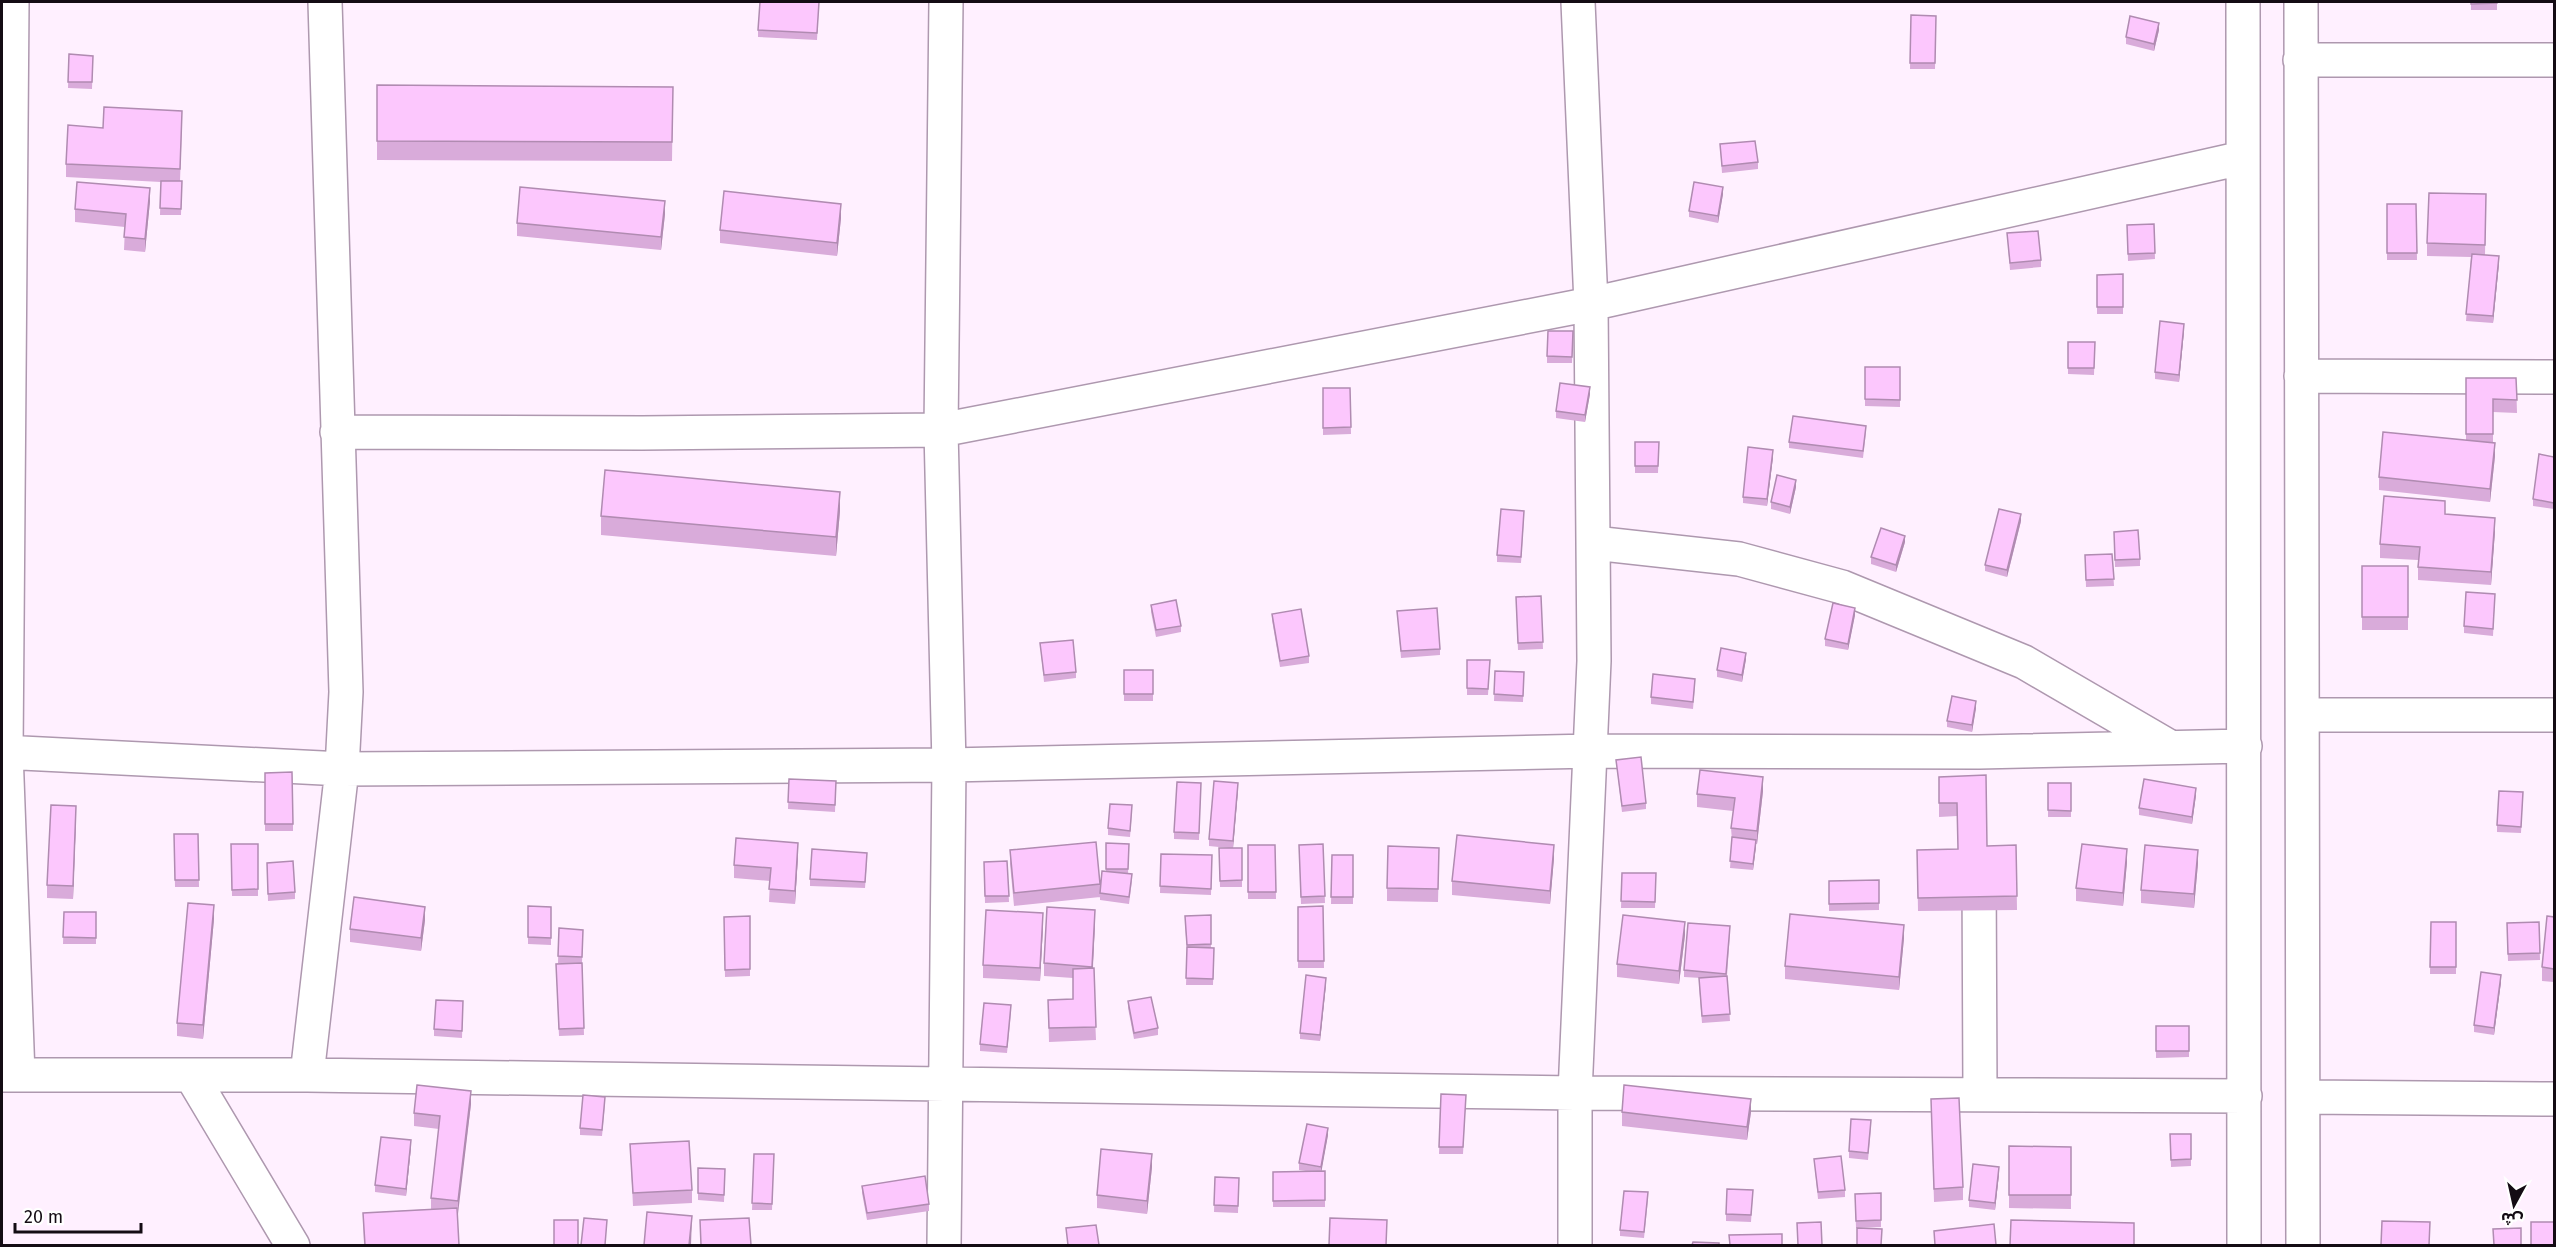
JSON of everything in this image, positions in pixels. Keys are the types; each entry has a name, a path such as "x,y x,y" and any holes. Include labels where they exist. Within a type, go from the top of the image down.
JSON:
{"street":[{"path":"12,2 4,752 10,1075 307,1075 1575,1093 2245,1096"},
{"path":"307,1075 342,769 345,692 325,2"},
{"path":"944,1245 949,765 941,430 946,2"},
{"path":"1575,1245 1575,1093 1592,751 1594,543 1591,304 1578,2"},
{"path":"2243,2 2244,1245"},
{"path":"2301,2 2303,1245"},
{"path":"2300,60 2554,60"},
{"path":"337,432 642,433 941,430 1591,304 2242,158"},
{"path":"2301,376 2554,377"},
{"path":"1594,543 1739,560 1842,587 2024,662 2170,747"},
{"path":"2303,715 2554,715"},
{"path":"4,752 342,769 949,765 1592,751 1979,752 2245,746"},
{"path":"1979,752 1979,787"},
{"path":"1979,835 1980,1095"},
{"path":"191,1075 294,1245"},
{"path":"2304,1097 2554,1099"}],"building":[{"path":"760,2 819,2 817,33 758,30"},
{"path":"2471,2 2497,2 2497,3 2471,4"},
{"path":"1911,15 1936,16 1935,63 1910,63"},
{"path":"2130,16 2159,23 2154,44 2126,37"},
{"path":"69,54 93,56 92,82 68,82"},
{"path":"377,85 673,87 672,142 377,141"},
{"path":"104,107 182,111 180,169 66,164 68,125 103,128"},
{"path":"1755,141 1758,162 1722,166 1720,144"},
{"path":"161,181 182,181 181,209 160,208"},
{"path":"77,182 150,188 145,239 124,237 126,214 75,209"},
{"path":"1694,182 1723,187 1718,216 1689,211"},
{"path":"520,187 665,201 661,237 517,223"},
{"path":"724,191 841,204 837,243 720,230"},
{"path":"2429,193 2486,194 2485,245 2427,243"},
{"path":"2387,204 2416,204 2417,253 2387,253"},
{"path":"2154,224 2155,253 2128,254 2127,225"},
{"path":"2038,231 2041,260 2010,263 2007,233"},
{"path":"2472,254 2499,256 2493,316 2466,314"},
{"path":"2123,274 2123,307 2097,307 2097,275"},
{"path":"2160,321 2184,324 2179,375 2155,372"},
{"path":"1548,331 1573,331 1572,357 1547,356"},
{"path":"2068,342 2095,342 2094,368 2068,368"},
{"path":"1865,367 1900,367 1900,400 1865,399"},
{"path":"2466,378 2516,378 2517,400 2493,399 2493,434 2466,434"},
{"path":"1560,383 1590,387 1585,415 1556,411"},
{"path":"1323,388 1350,388 1351,427 1323,428"},
{"path":"1793,416 1866,426 1863,451 1789,442"},
{"path":"2383,432 2495,443 2490,489 2379,477"},
{"path":"1635,442 1659,442 1658,466 1635,466"},
{"path":"1748,447 1773,450 1767,499 1743,497"},
{"path":"2539,454 2554,457 2554,503 2533,499"},
{"path":"605,470 840,492 836,537 601,516"},
{"path":"1777,475 1796,480 1790,507 1771,502"},
{"path":"2384,496 2445,501 2445,514 2495,518 2491,572 2418,567 2420,547 2380,544"},
{"path":"1501,509 1524,511 1521,557 1497,555"},
{"path":"1999,509 2021,514 2007,570 1985,565"},
{"path":"1881,528 1905,536 1896,565 1871,557"},
{"path":"2138,530 2140,559 2115,560 2114,532"},
{"path":"2112,554 2114,579 2086,580 2085,555"},
{"path":"2362,566 2408,566 2408,617 2362,617"},
{"path":"2466,592 2495,594 2493,629 2464,626"},
{"path":"1541,596 1543,642 1518,643 1516,597"},
{"path":"1176,600 1181,626 1156,630 1151,605"},
{"path":"1833,603 1855,608 1848,644 1825,639"},
{"path":"1437,608 1440,649 1401,651 1397,611"},
{"path":"1301,609 1309,656 1280,661 1272,614"},
{"path":"1073,640 1076,672 1044,675 1040,643"},
{"path":"1721,648 1746,653 1742,675 1717,670"},
{"path":"1467,660 1490,660 1488,689 1467,688"},
{"path":"1124,670 1153,670 1153,694 1124,694"},
{"path":"1495,671 1524,672 1523,696 1494,694"},
{"path":"1653,674 1695,679 1693,702 1651,697"},
{"path":"1952,696 1976,701 1972,725 1947,721"},
{"path":"1641,757 1646,803 1622,806 1616,760"},
{"path":"1700,770 1763,777 1757,831 1731,828 1735,798 1697,794"},
{"path":"292,772 293,824 265,824 265,773"},
{"path":"1986,775 1987,846 2016,845 2017,896 1918,898 1917,850 1958,849 1957,803 1939,803 1939,777"},
{"path":"789,779 836,781 835,805 788,802"},
{"path":"2144,779 2196,788 2192,817 2139,808"},
{"path":"1214,781 1238,783 1233,841 1209,839"},
{"path":"1177,782 1201,783 1199,833 1174,832"},
{"path":"2048,783 2071,783 2071,811 2048,810"},
{"path":"2499,791 2523,792 2521,827 2497,825"},
{"path":"1110,804 1132,805 1130,831 1108,828"},
{"path":"51,805 76,806 73,886 47,885"},
{"path":"174,834 198,834 199,880 175,880"},
{"path":"1457,835 1554,845 1550,891 1452,881"},
{"path":"1732,837 1756,840 1753,864 1730,861"},
{"path":"736,838 798,843 795,891 769,889 771,868 734,865"},
{"path":"1096,842 1100,884 1014,893 1010,850"},
{"path":"1106,843 1129,844 1128,869 1106,869"},
{"path":"231,844 258,844 258,889 232,890"},
{"path":"1323,844 1325,896 1301,897 1299,845"},
{"path":"2082,844 2127,849 2123,893 2076,888"},
{"path":"1248,845 1275,845 1276,892 1248,892"},
{"path":"2145,845 2198,850 2194,894 2141,890"},
{"path":"1388,846 1439,848 1438,889 1387,888"},
{"path":"1219,848 1242,848 1242,880 1220,881"},
{"path":"812,849 867,853 865,882 810,879"},
{"path":"1161,854 1212,855 1211,889 1160,886"},
{"path":"1332,855 1353,855 1353,897 1331,897"},
{"path":"293,861 295,892 268,894 267,863"},
{"path":"1007,861 1009,896 985,896 984,862"},
{"path":"1102,871 1132,874 1129,897 1100,893"},
{"path":"1622,873 1656,873 1655,902 1621,901"},
{"path":"1879,880 1879,903 1829,904 1829,881"},
{"path":"354,897 425,907 421,938 350,929"},
{"path":"188,903 214,905 203,1025 177,1023"},
{"path":"528,906 551,907 551,938 528,937"},
{"path":"1323,906 1324,961 1298,961 1298,907"},
{"path":"1047,907 1095,910 1092,967 1044,963"},
{"path":"986,910 1043,913 1040,968 983,965"},
{"path":"64,912 96,912 96,938 63,937"},
{"path":"1790,914 1904,925 1899,977 1785,966"},
{"path":"1211,915 1211,944 1187,945 1185,916"},
{"path":"1623,915 1685,922 1679,971 1617,964"},
{"path":"750,916 750,969 725,970 724,917"},
{"path":"2547,916 2554,917 2554,969 2542,967"},
{"path":"2431,922 2456,922 2456,967 2430,967"},
{"path":"2539,922 2540,953 2508,954 2507,923"},
{"path":"1688,923 1730,926 1726,974 1684,970"},
{"path":"559,928 583,930 582,957 558,956"},
{"path":"1187,947 1214,948 1213,979 1186,978"},
{"path":"582,963 584,1028 559,1029 556,964"},
{"path":"1094,968 1096,1027 1049,1028 1048,1000 1073,999 1073,969"},
{"path":"2481,972 2501,975 2494,1028 2474,1025"},
{"path":"1306,975 1326,978 1320,1035 1300,1033"},
{"path":"1727,976 1730,1014 1702,1016 1699,978"},
{"path":"1151,997 1158,1028 1134,1033 1128,1001"},
{"path":"436,1000 463,1001 462,1031 434,1029"},
{"path":"984,1003 1011,1005 1007,1047 980,1044"},
{"path":"2156,1026 2189,1026 2189,1051 2156,1051"},
{"path":"417,1085 471,1091 458,1201 431,1198 440,1116 414,1113"},
{"path":"1624,1085 1751,1099 1747,1127 1622,1112"},
{"path":"1441,1094 1466,1095 1463,1147 1439,1147"},
{"path":"583,1095 605,1097 602,1130 580,1128"},
{"path":"1959,1098 1963,1187 1934,1189 1931,1099"},
{"path":"1851,1119 1871,1120 1868,1153 1849,1151"},
{"path":"1307,1124 1328,1128 1321,1167 1299,1163"},
{"path":"2170,1134 2191,1134 2191,1159 2171,1160"},
{"path":"381,1137 411,1140 406,1189 375,1185"},
{"path":"689,1141 692,1190 633,1193 630,1144"},
{"path":"2009,1146 2071,1147 2071,1195 2009,1195"},
{"path":"1101,1149 1152,1154 1147,1201 1097,1195"},
{"path":"754,1154 774,1154 772,1204 752,1203"},
{"path":"1841,1156 1845,1190 1818,1192 1814,1159"},
{"path":"1973,1164 1999,1167 1995,1203 1969,1200"},
{"path":"698,1168 725,1169 724,1195 698,1193"},
{"path":"1325,1171 1325,1200 1273,1201 1273,1172"},
{"path":"925,1176 929,1204 867,1213 862,1186"},
{"path":"1215,1177 1239,1178 1238,1206 1214,1205"},
{"path":"1727,1189 1753,1190 1751,1215 1726,1214"},
{"path":"1624,1191 1648,1192 1644,1232 1620,1230"},
{"path":"1881,1193 1881,1220 1856,1221 1855,1194"},
{"path":"457,1208 459,1245 365,1245 363,1213"},
{"path":"647,1212 692,1216 689,1245 644,1245"},
{"path":"584,1218 607,1220 605,1245 581,1245"},
{"path":"749,1218 751,1245 701,1245 700,1220"},
{"path":"1330,1218 1387,1220 1386,1245 1329,1245"},
{"path":"554,1220 578,1220 578,1245 554,1245"},
{"path":"2011,1220 2134,1223 2134,1245 2010,1245"},
{"path":"2382,1221 2430,1222 2429,1245 2381,1245"},
{"path":"1821,1222 1822,1245 1798,1245 1797,1223"},
{"path":"2531,1222 2554,1222 2554,1245 2531,1245"},
{"path":"1994,1224 1996,1245 1935,1245 1934,1231"},
{"path":"1096,1225 1099,1245 1068,1245 1066,1228"},
{"path":"1857,1228 1882,1229 1881,1245 1857,1245"},
{"path":"2521,1228 2521,1245 2494,1245 2493,1229"},
{"path":"1782,1234 1782,1245 1730,1245 1729,1235"},
{"path":"1693,1242 1719,1243 1719,1245 1692,1245"}]}
